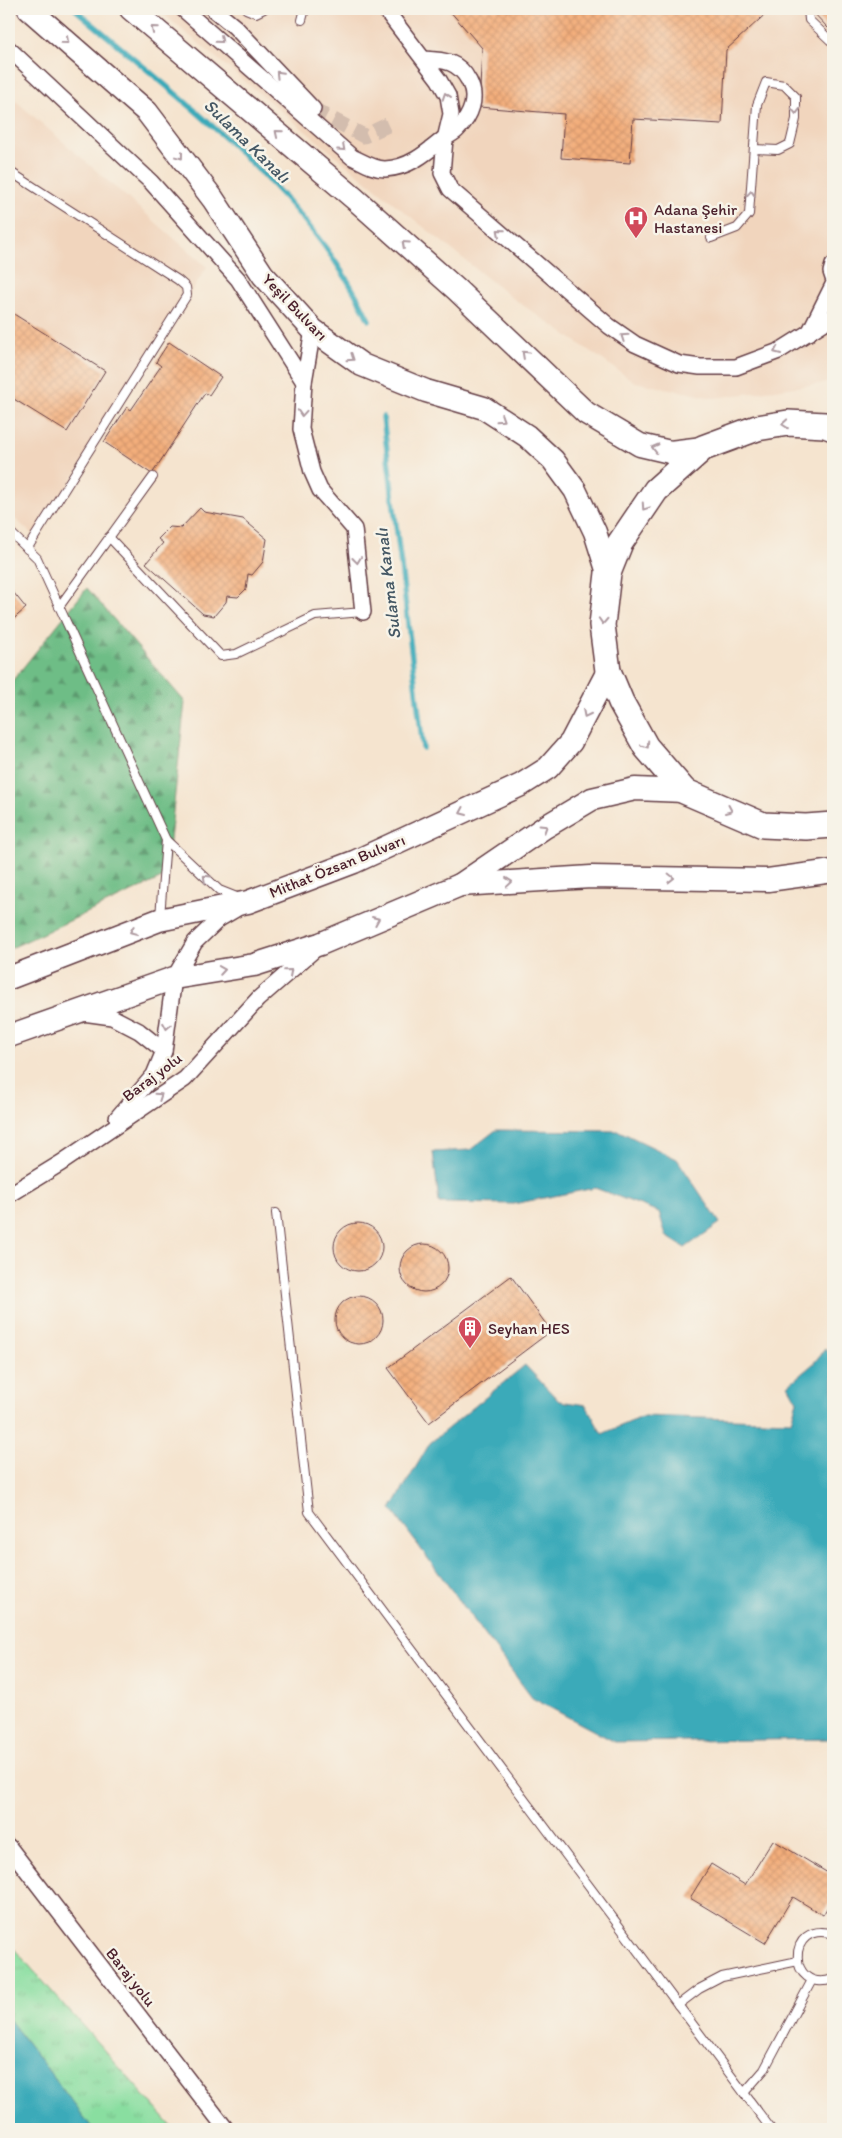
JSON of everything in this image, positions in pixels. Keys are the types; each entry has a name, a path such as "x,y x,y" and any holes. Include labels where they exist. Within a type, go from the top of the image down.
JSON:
{"main road":[{"name":"Yeşil Bulvarı","path":"30,9 147,112 213,200 263,274 313,330 362,365 426,391 484,408 527,436 553,460 575,490 597,535 608,573"},
{"path":"131,9 355,200 457,290 586,413 640,445 670,452 703,448 757,428 788,423 825,425 833,428"},
{"path":"684,790 646,747 621,702 608,670 602,625 608,573 620,543 656,490 703,448"},
{"name":"Mithat Özsan Bulvarı","path":"9,978 159,920 248,902 354,862 528,781 548,768 572,742 608,670"},
{"path":"9,1036 174,978 254,965 320,944 460,885 523,841 592,799 635,789 684,790 763,825 806,827 833,825"},
{"path":"460,885 591,877 768,880 833,871"}],"street":[{"path":"183,9 352,157 371,167 383,169 409,163 457,131 467,118 473,102 473,88 465,72 447,60 424,60"},
{"path":"212,9 234,28 313,109"},
{"path":"385,9 439,80 448,96 451,114 445,138 442,173 450,189 608,326 634,344 679,364 700,367 736,367 779,351 833,317"},
{"path":"9,49 151,182 231,271 304,382"},
{"path":"833,265 831,272 833,278"},
{"path":"809,333 833,285"},
{"path":"313,330 304,382 301,429 310,464 320,490 354,530 363,612"},
{"path":"104,1133 154,1074 164,1051 174,978 195,942 219,919 248,902"},
{"name":"Baraj yolu","path":"9,1195 61,1163 185,1078 258,999 320,944"},
{"path":"76,1012 112,1017 139,1031 164,1051"},
{"name":"Baraj yolu","path":"9,1847 226,2129"}],"lane":[{"path":"246,9 256,13 264,9"},
{"path":"302,20 305,9"},
{"path":"808,9 809,20 833,43"},
{"path":"711,238 736,228 749,214 757,105 766,82 784,85 796,97 796,119 790,144 778,150 754,149"},
{"path":"9,171 178,280 186,287 187,295 27,548"},
{"path":"59,607 153,478"},
{"path":"9,531 37,558 166,840 219,890 248,902"},
{"path":"109,536 221,656 236,654 315,616 363,612"},
{"path":"159,920 166,840"},
{"path":"276,1213 309,1512 771,2129"},
{"path":"833,1934 818,1932 810,1934 800,1946 798,1961 805,1975 812,1980 819,1982 833,1979"},
{"path":"678,2004 699,1989 722,1977 798,1961"},
{"path":"744,2093 764,2070 812,1980"}],"shaded area":[{"name":"Adana Şehir Hastanesi","path":"157,9 833,9 833,382 714,398 635,382 511,297"},
{"path":"9,95 207,267 35,537 9,513"}],"green space":[{"path":"87,588 185,702 166,876 9,949 9,685"},
{"path":"9,1943 174,2129 9,2129"}],"water":[{"path":"496,1130 619,1131 677,1159 720,1223 685,1248 666,1236 659,1212 595,1188 513,1204 439,1203 433,1152 470,1150"},
{"path":"825,1349 833,1359 833,1739 615,1742 532,1698 391,1509 430,1443 525,1365 559,1401 586,1405 602,1434 644,1416 791,1421 797,1401 788,1385 813,1364"},
{"path":"9,2019 93,2129 9,2129"}],"building":[{"path":"448,9 771,9 726,50 722,124 633,119 630,163 561,158 564,114 479,107 482,48"},
{"path":"810,9 833,9 833,23 828,28"},
{"path":"9,311 105,371 67,432 9,396"},
{"path":"169,342 221,377 209,395 205,393 152,474 104,442 127,407 131,410 161,366 156,362"},
{"path":"200,508 204,512 243,519 267,539 263,562 252,575 248,574 246,589 238,597 227,596 226,602 214,616 203,614 146,563 163,543 158,539 170,527 181,528"},
{"path":"9,587 26,608 9,623"},
{"path":"353,1223 363,1223 372,1227 378,1233 381,1238 381,1256 372,1267 363,1271 353,1271 344,1267 338,1261 334,1252 334,1242 338,1233 344,1227"},
{"path":"419,1244 429,1244 438,1248 444,1254 447,1259 447,1277 438,1288 429,1292 419,1292 410,1288 404,1282 400,1273 400,1263 404,1254 410,1248"},
{"name":"Seyhan HES","path":"511,1276 551,1331 429,1423 388,1368"},
{"path":"354,1296 364,1296 373,1300 379,1306 382,1311 382,1329 373,1340 364,1344 354,1344 345,1340 339,1334 335,1325 335,1315 339,1306 345,1300"},
{"path":"773,1840 833,1876 833,1898 823,1915 793,1897 765,1943 690,1898 711,1864 745,1885"}],"waterway":[{"name":"Sulama Kanalı","path":"75,9 198,113 277,190 313,231 344,274 369,320"},
{"name":"Sulama Kanalı","path":"383,417 423,748"}],"tunnel":[{"path":"313,109 364,136 392,123"}],"place":[{"name":"Adana Şehir Hastanesi","path":"636,239"},
{"name":"Seyhan HES","path":"470,1349"}]}
